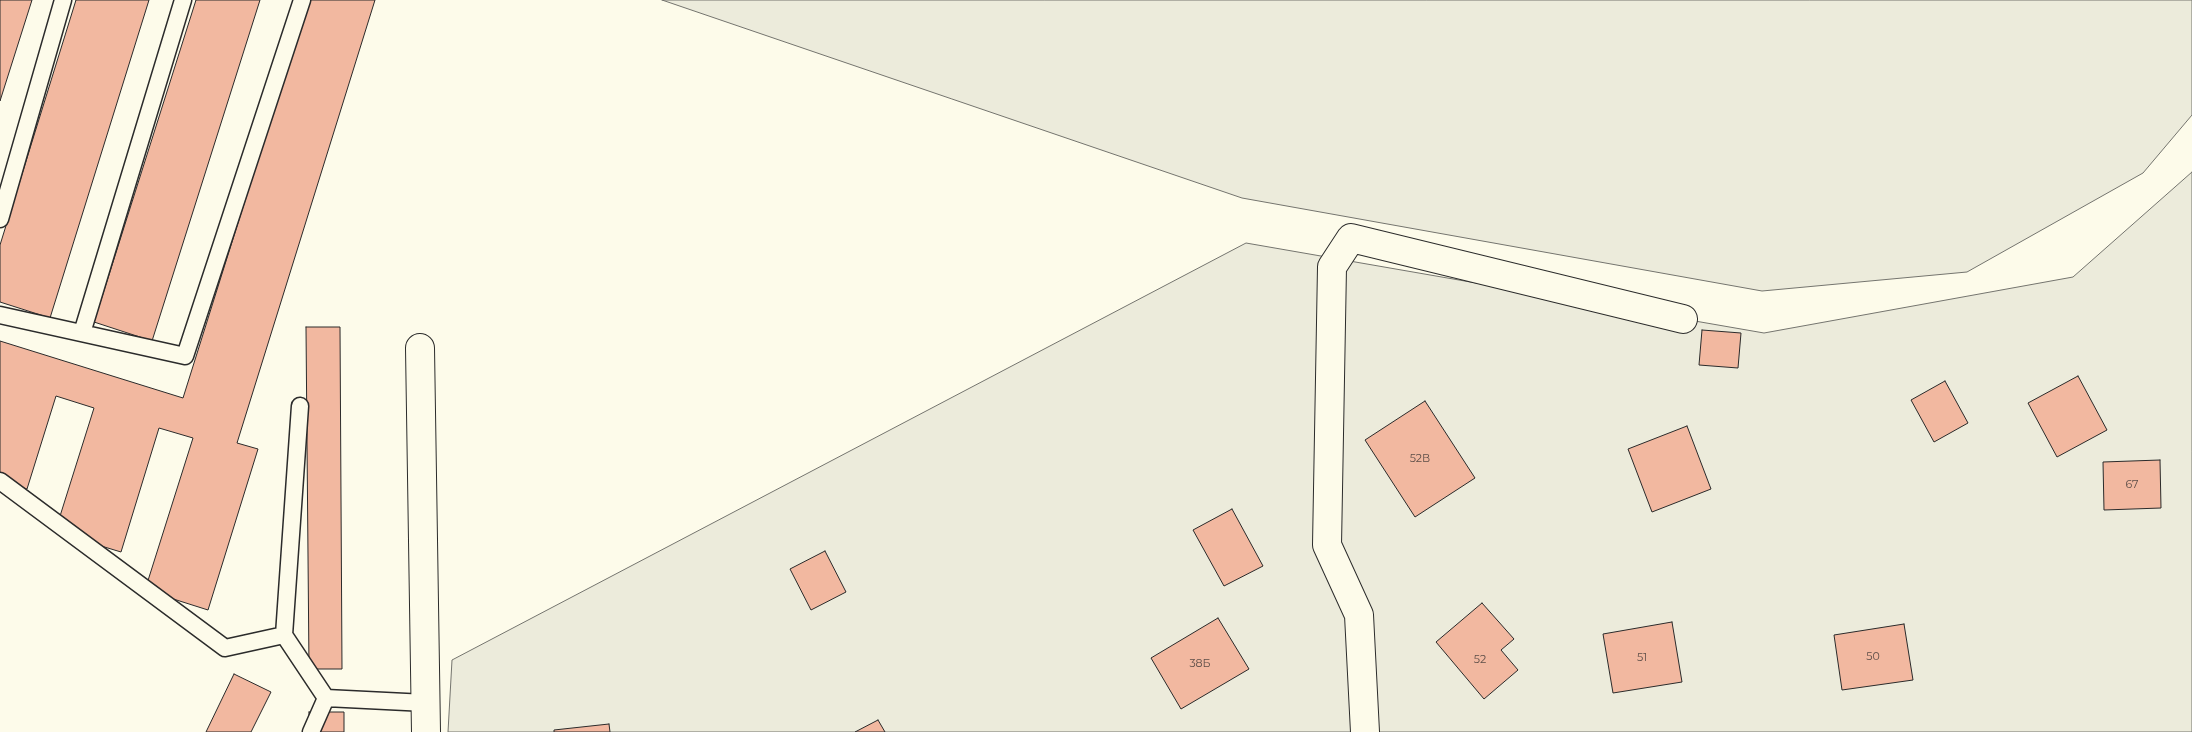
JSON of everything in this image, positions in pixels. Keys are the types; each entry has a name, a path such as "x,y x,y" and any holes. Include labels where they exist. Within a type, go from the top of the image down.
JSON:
{"street":[{"path":"1365,732 1359,615 1327,546 1332,267 1351,238 1683,319"},
{"path":"420,348 426,732"}],"lane":[{"path":"0,219 62,0"},
{"path":"82,333 183,0"},
{"path":"0,315 185,356 302,0"},
{"path":"300,406 284,635 326,698"},
{"path":"0,481 225,648 284,635"},
{"path":"326,698 426,703"},
{"path":"311,732 326,698"}],"shaded area":[{"path":"662,0 2192,0 2192,115 2143,173 1967,272 1762,291 1242,198"},
{"path":"2192,172 2192,732 448,732 452,660 1246,243 1764,333 2073,277"}],"building":[{"path":"0,0 32,0 0,101"},
{"path":"76,0 149,0 50,318 0,302 0,245"},
{"path":"196,0 260,0 152,341 94,322"},
{"path":"308,0 375,0 237,443 258,449 208,610 145,590 193,438 159,428 121,552 55,532 94,408 56,396 27,489 0,481 0,341 183,398"},
{"path":"306,327 340,327 342,669 309,669"},
{"path":"1702,330 1741,333 1738,368 1699,365"},
{"path":"2078,376 2107,430 2057,457 2028,403"},
{"path":"1945,381 1968,423 1934,442 1911,400"},
{"path":"1425,401 1475,478 1415,517 1365,440"},
{"path":"1687,426 1711,489 1652,512 1628,449"},
{"path":"2160,460 2161,508 2104,510 2103,462"},
{"path":"1232,509 1263,566 1224,586 1193,530"},
{"path":"825,551 846,592 811,610 790,569"},
{"path":"1482,603 1514,639 1501,650 1518,670 1484,699 1436,642"},
{"path":"1218,618 1249,669 1181,709 1151,658"},
{"path":"1672,622 1682,682 1613,693 1603,634"},
{"path":"1904,624 1913,680 1842,690 1834,635"},
{"path":"234,674 271,692 251,732 206,732"},
{"path":"309,712 344,712 344,732 309,732"},
{"path":"878,720 885,732 855,732"},
{"path":"609,724 610,732 554,732 554,730"}]}
